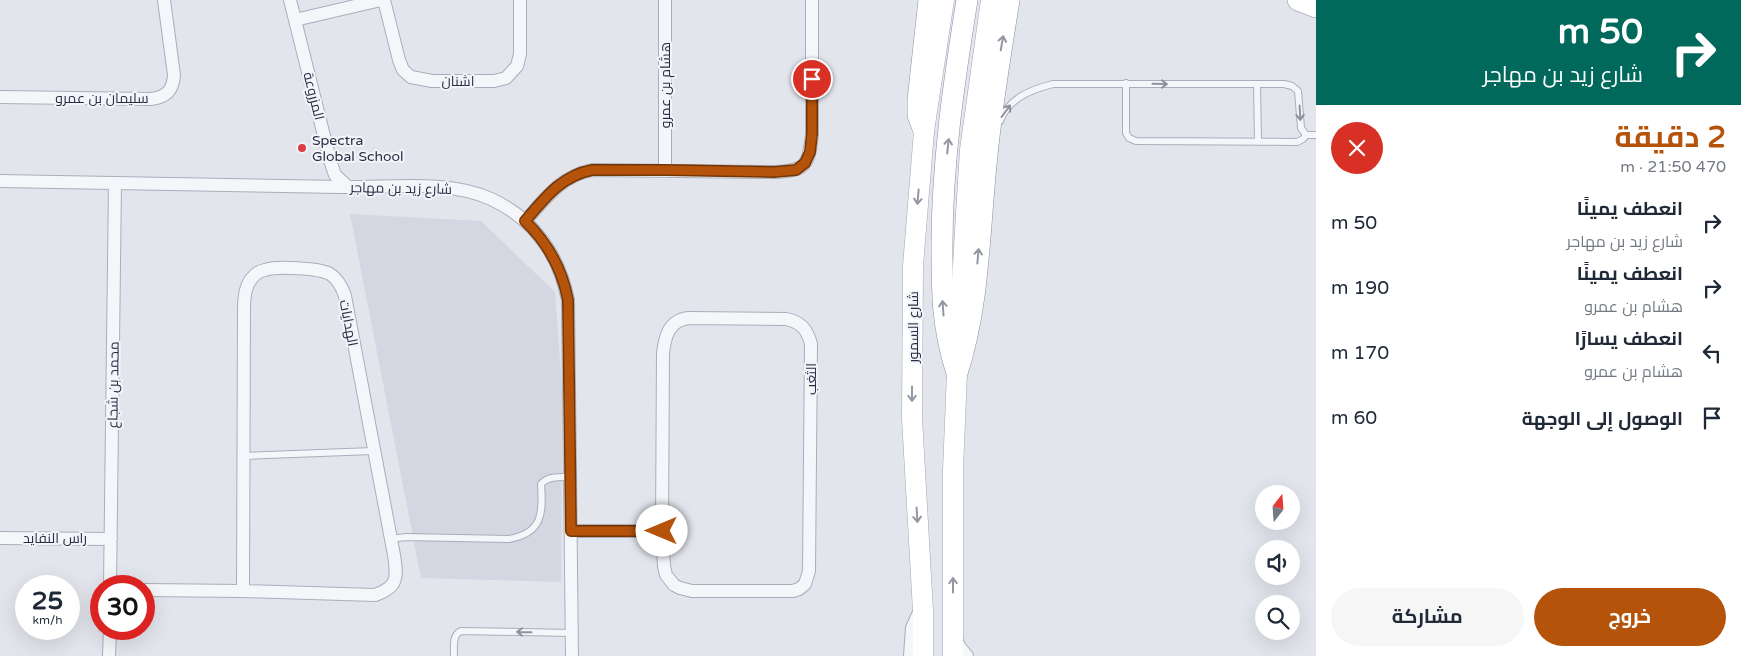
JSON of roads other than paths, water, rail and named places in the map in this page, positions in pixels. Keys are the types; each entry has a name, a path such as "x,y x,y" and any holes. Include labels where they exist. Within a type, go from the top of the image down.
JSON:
{"highway":[{"path":"924,131 918,116 918,100 929,0"},
{"path":"957,373 947,339 942,304 942,202 955,74 967,0"},
{"path":"957,373 965,349 974,300 996,77 1009,0"},
{"path":"1298,0 1316,7"}],"main road":[{"name":"شارع السمور","path":"923,656 923,611 912,418 913,266 924,131 944,0"},
{"path":"953,656 953,470 957,373 970,150 991,0"}],"street":[{"name":"سليمان بن عمرو","path":"0,97 151,99 166,95 173,83 174,75 164,0"},
{"name":"المزروعة","path":"290,0 330,160 335,175 348,187"},
{"name":"اشنان","path":"295,20 382,0 397,56 406,73 416,78 432,81 494,81 506,78 517,66 520,54 520,0"},
{"name":"هشام بن عمرو","path":"665,170 666,0"},
{"path":"525,221 563,181 581,172 603,169 790,172 802,167 810,152 812,134 812,0"},
{"name":"شارع زيد بن مهاجر","path":"0,181 453,188 491,199 525,221 550,251 562,275 568,300 572,656"},
{"name":"محمد بن شجاع","path":"110,575 115,183"},
{"name":"الهدايات","path":"155,590 375,595 390,588 397,575 342,287 337,280 326,272 310,269 262,270 248,283 244,297 243,591"},
{"name":"الثغب","path":"689,318 786,319 801,324 811,344 810,571 805,584 799,589 784,592 692,591 680,588 669,580 666,575 662,531 663,353 666,335 670,328 675,322 689,318"},
{"path":"571,531 662,531"},
{"name":"راس النفايد","path":"0,538 111,539"},
{"path":"912,656 914,628 923,611"},
{"path":"953,633 959,646 967,656"},
{"path":"109,656 110,640"}],"lane":[{"path":"987,155 1003,113 1018,97 1036,88 1052,84 1284,84 1292,86 1298,92 1301,128 1306,135 1316,136"},
{"path":"1126,84 1126,133 1129,138 1136,141 1297,142 1306,135"},
{"path":"1257,84 1258,142"},
{"path":"244,456 374,451"},
{"path":"390,538 517,538 530,530 541,516 543,507 541,484 543,481 553,477 569,477"},
{"path":"454,656 455,637 459,631 573,633"}],"place":[{"name":"Spectra Global School","path":"302,148"}]}
